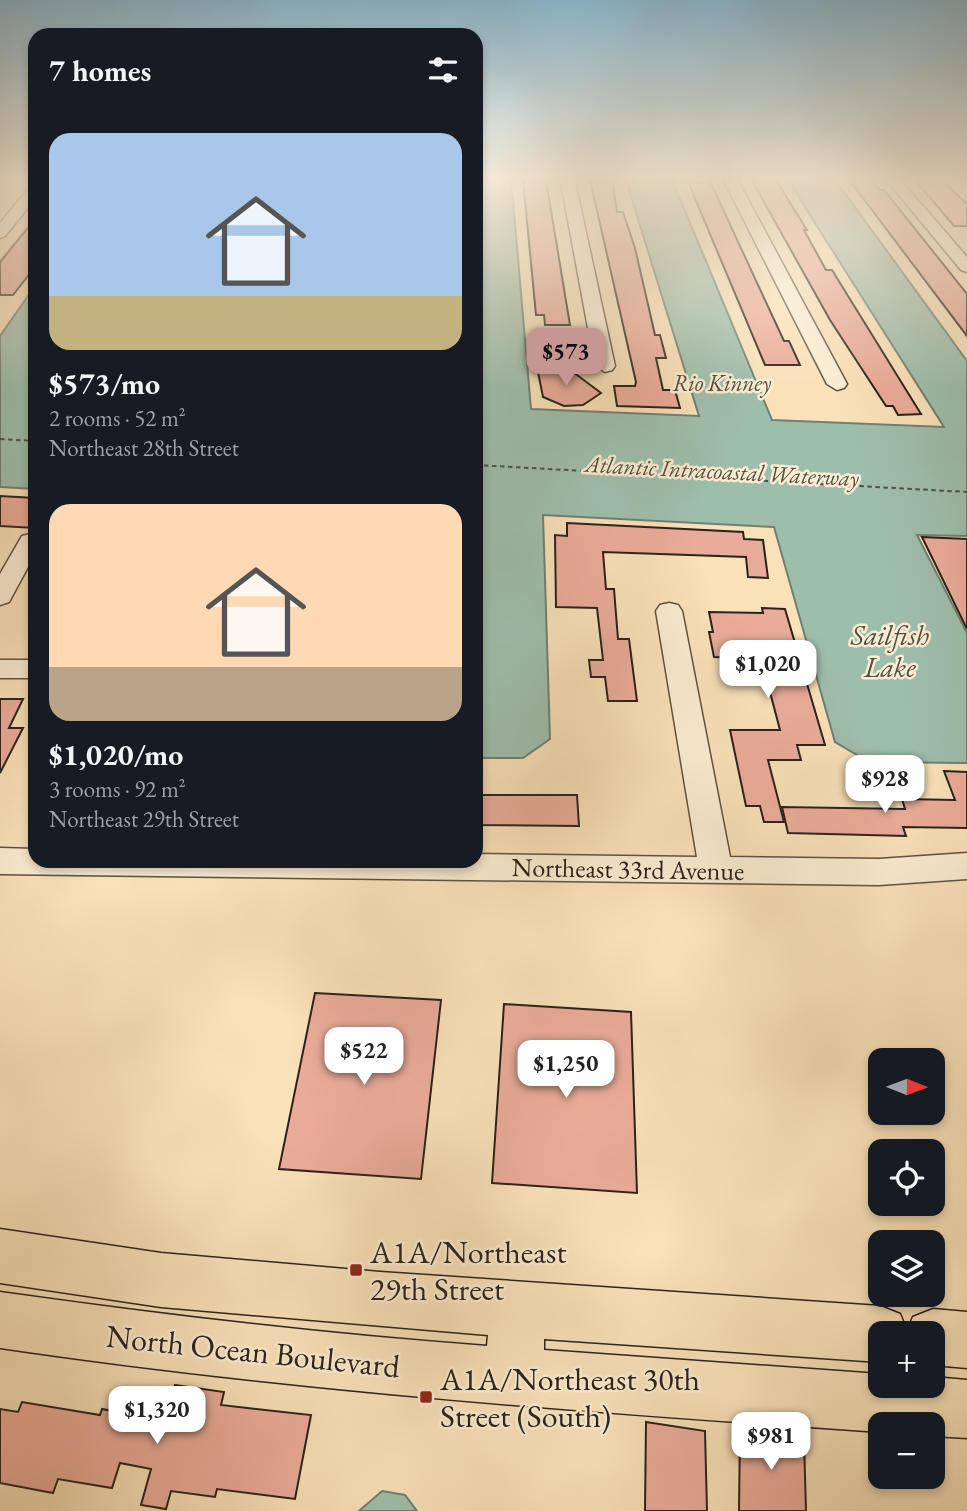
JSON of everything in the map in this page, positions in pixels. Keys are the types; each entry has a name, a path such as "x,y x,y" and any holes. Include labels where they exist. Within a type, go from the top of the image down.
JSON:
{"main road":[{"path":"0,1256 161,1280 517,1310 868,1333"},
{"path":"515,1376 517,1310"},
{"name":"North Ocean Boulevard","path":"0,1320 140,1342 515,1376 967,1409"},
{"path":"945,1338 967,1340"}],"street":[{"path":"581,248 605,366"},
{"path":"766,248 837,383"},
{"path":"951,248 967,267"},
{"path":"0,597 28,545"},
{"path":"669,611 716,870"},
{"path":"0,669 28,669"},
{"name":"Northeast 33rd Avenue","path":"0,861 28,861"},
{"name":"Northeast 33rd Avenue","path":"483,866 878,872 967,880"},
{"name":"Northeast 33rd Avenue","path":"878,872 967,866"}],"water":[{"path":"483,248 517,248 531,409 699,416 647,248 700,248 772,420 944,427 831,248 884,248 967,361 967,536 917,535 967,633 967,763 869,762 835,742 774,527 543,515 550,739 523,758 483,758"},
{"path":"28,296 28,489 0,487 0,336"},
{"path":"382,1491 405,1495 417,1511 359,1511"}],"building":[{"path":"12,248 28,248 28,276 13,295 0,295 0,262"},
{"path":"530,248 557,248 570,325 545,325 544,315 536,315"},
{"path":"605,248 635,248 655,335 660,335 666,358 656,358 663,390 675,390 680,408 617,406 614,386 635,386"},
{"path":"716,248 741,248 784,341 789,341 800,365 765,365"},
{"path":"789,248 814,248 826,270 832,270 921,414 898,415 893,406 886,406 830,320"},
{"path":"900,248 930,248 967,294 967,336"},
{"path":"550,369 552,372 569,369 601,393 583,405 564,406 543,397 538,372"},
{"path":"0,496 28,498 28,528 0,526"},
{"path":"567,523 743,532 744,539 763,540 768,578 748,577 746,557 603,552 606,589 614,589 618,639 629,639 637,701 608,701 605,677 591,677 589,660 603,660 597,608 556,607 555,535 567,536"},
{"path":"922,537 967,539 967,629"},
{"path":"762,608 785,609 825,745 797,745 801,760 768,760 784,822 764,822 760,806 746,806 730,730 780,730 761,658 714,657 709,632 713,632 709,612 763,613"},
{"path":"0,699 23,699 9,728 23,728 0,773"},
{"path":"944,771 967,772 967,828 903,827 906,836 788,833 782,807 905,809 902,799 955,800"},
{"path":"483,795 577,795 579,826 483,825"},
{"path":"315,993 441,1000 421,1179 279,1169"},
{"path":"504,1004 631,1012 637,1193 492,1183"},
{"path":"175,1385 224,1392 221,1405 311,1415 295,1499 217,1489 215,1497 171,1491 166,1509 141,1505 151,1469 120,1463 112,1488 58,1479 53,1493 0,1483 0,1409 18,1412 22,1402 100,1415 102,1409 123,1413 129,1394 170,1400"},
{"path":"646,1422 705,1431 707,1511 645,1511"},
{"path":"740,1427 804,1440 806,1511 739,1511"}],"ferry route":[{"path":"0,439 28,441"},
{"path":"483,465 967,492"}],"place":[{"name":"A1A/Northeast 29th Street","path":"356,1270"},
{"name":"A1A/Northeast 30th Street (South)","path":"426,1397"}],"water label":[{"name":"Rio Kinney","path":"722,383"},
{"name":"Atlantic Intracoastal Waterway","path":"722,471"},
{"name":"Sailfish Lake","path":"890,651"}]}
